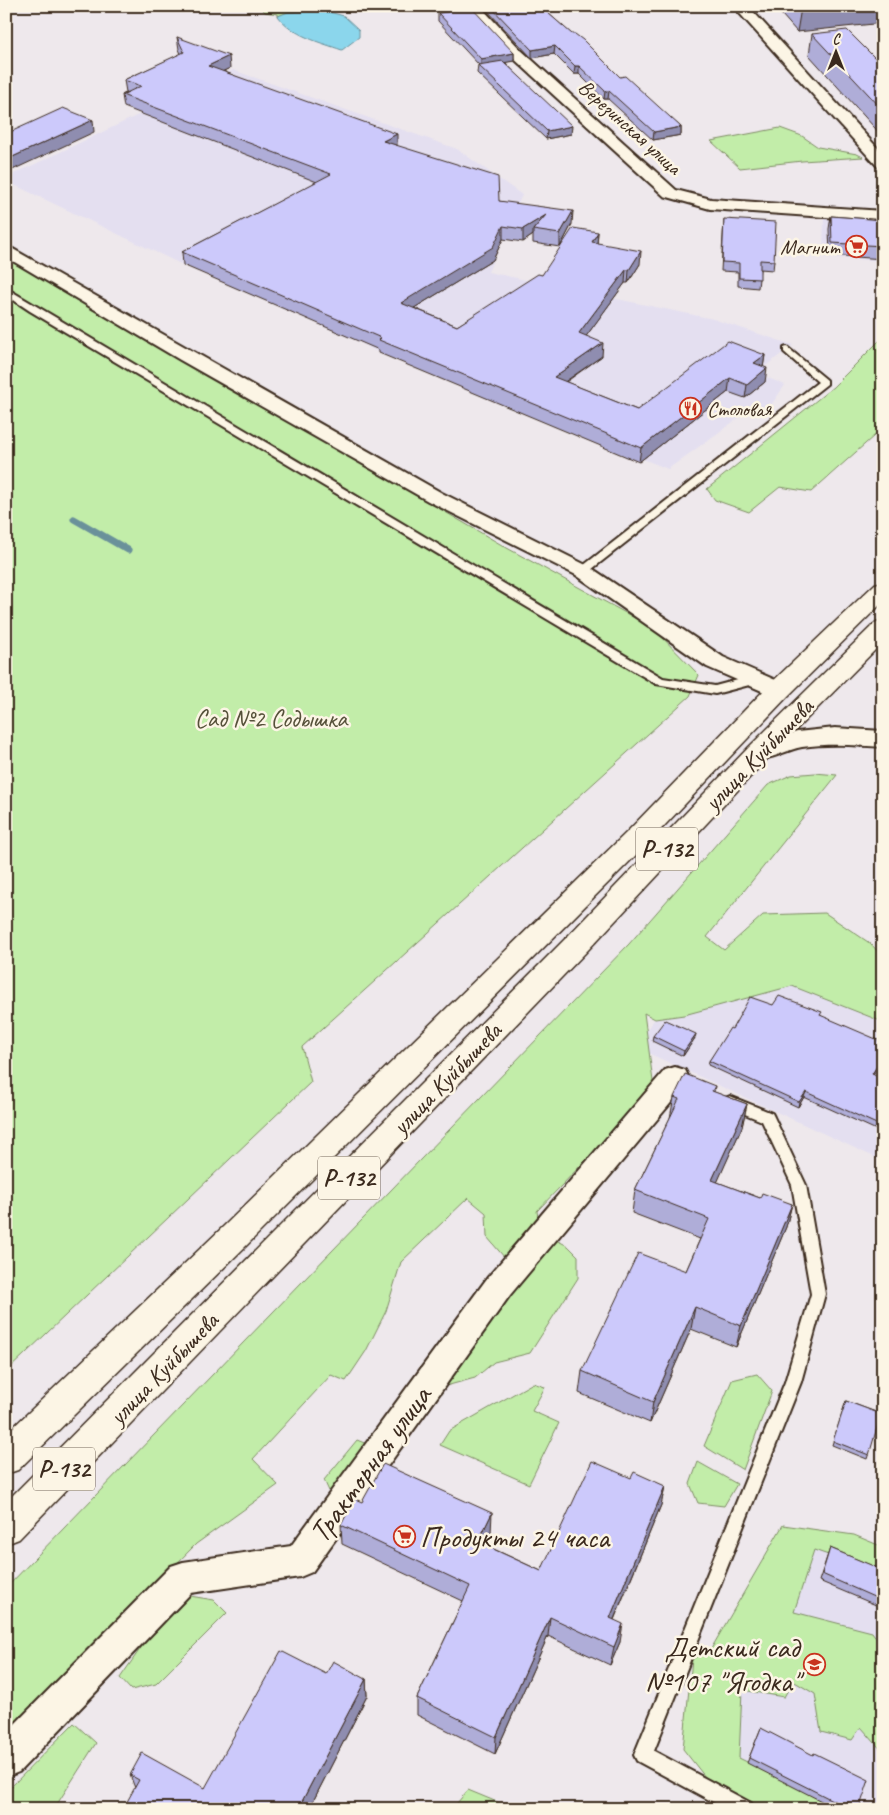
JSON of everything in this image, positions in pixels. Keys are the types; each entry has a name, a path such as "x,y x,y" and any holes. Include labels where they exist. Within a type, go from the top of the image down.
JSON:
{"highway":[{"name":"улица Куйбышева","path":"6,1458 235,1236 636,839 779,690 883,589"},
{"name":"улица Куйбышева","path":"6,1527 556,966 758,753 883,628"}],"street":[{"name":"Верезинская улица","path":"472,6 516,53 670,193 710,204 883,216"},
{"path":"740,6 883,164"},
{"path":"6,250 186,356 435,497 583,571 715,662 779,690"},
{"path":"758,753 797,740 836,736 883,739"},
{"name":"Тракторная улица","path":"6,1759 184,1578 300,1561 499,1286 683,1082"}],"lane":[{"path":"6,291 41,314 660,681 715,690 753,680"},
{"path":"583,571 824,382 787,350"},
{"path":"717,1096 767,1117 799,1185 818,1294 793,1382 643,1755 745,1809"}],"shaded area":[{"path":"233,70 457,149 522,195 488,272 713,319 793,345 763,368 766,377 785,385 769,408 751,409 668,469 379,353 359,342 183,265 6,181 10,176"},
{"path":"824,215 883,219 883,261 823,257"},
{"path":"792,986 883,1022 883,1161 633,1046 655,1019 684,1015"},
{"name":"Детский сад №107 \"Ягодка\"","path":"799,1535 883,1571 883,1809 809,1809 709,1758"}],"green space":[{"path":"259,6 331,6 318,10 278,16 278,14 265,12"},
{"path":"780,128 802,136 818,147 857,154 863,157 740,168 711,141"},
{"name":"Сад №2 Содышка","path":"6,256 507,548 653,628 699,675 690,696 302,1047 311,1082 6,1372"},
{"path":"883,337 883,428 811,492 780,487 749,512 715,500 707,489 833,387"},
{"path":"815,773 837,775 707,937 724,950 763,915 825,913 871,944 883,957 883,1022 792,986 684,1015 655,1019 644,1013 654,1089 537,1211 539,1224 505,1258 487,1237 486,1213 468,1198 401,1262 386,1311 366,1351 346,1381 331,1375 253,1459 278,1485 196,1544 6,1737 6,1588 629,944 768,785 791,775"},
{"path":"554,1239 568,1246 578,1256 578,1278 530,1353 494,1362 475,1378 442,1387 447,1370 472,1348 538,1251"},
{"path":"757,1374 772,1391 743,1470 704,1446 732,1380"},
{"path":"533,1383 545,1387 532,1411 559,1423 529,1484 440,1445 449,1431"},
{"path":"357,1440 372,1446 334,1502 324,1480"},
{"path":"698,1462 737,1484 724,1506 698,1503 690,1484"},
{"path":"783,1525 854,1535 883,1547 883,1574 814,1550 794,1612 872,1632 883,1647 883,1752 861,1727 852,1740 821,1732 815,1694 793,1681 784,1697 742,1690 739,1758 842,1809 766,1809 709,1782 683,1749 692,1659 711,1649"},
{"path":"190,1596 214,1600 227,1613 156,1684 131,1690 120,1678 156,1626"},
{"path":"74,1723 96,1743 54,1809 6,1809 6,1792"},
{"path":"468,1790 514,1809 452,1809"}],"water":[{"path":"322,10 344,16 359,30 359,37 342,50 316,41 291,29 278,16 288,12"}],"building":[{"path":"470,6 514,53 481,59 438,13 448,12 444,8"},
{"path":"490,6 540,6 572,34 583,40 620,77 625,76 681,127 654,132 609,91 605,91 579,66 575,66 555,46 532,50"},
{"path":"799,6 817,6 801,8"},
{"path":"847,30 883,66 883,110 812,34"},
{"path":"177,37 229,56 208,66 397,134 383,141 498,177 499,201 573,211 560,234 533,230 546,215 523,229 503,226 493,247 401,303 457,326 538,274 542,275 573,228 598,232 592,242 641,251 629,270 626,270 579,333 603,343 554,377 637,410 728,341 765,355 754,363 767,368 747,385 730,378 641,448 379,340 381,338 182,252 331,174 122,95 141,86 124,80 184,52"},
{"path":"503,61 572,126 547,131 478,65"},
{"path":"63,108 93,120 6,160 6,134"},
{"path":"831,216 883,220 883,246 832,243"},
{"path":"724,219 776,222 774,261 760,260 760,279 739,278 739,263 722,262"},
{"path":"779,996 822,1012 820,1015 883,1042 883,1056 872,1074 883,1079 883,1127 806,1092 799,1102 709,1061 730,1028 732,1029 750,997 773,1005"},
{"path":"665,1020 696,1034 684,1051 653,1036"},
{"path":"685,1074 715,1086 712,1091 747,1104 712,1180 760,1198 762,1193 792,1204 741,1326 695,1307 653,1402 582,1371 638,1253 686,1271 709,1219 635,1190 679,1099 674,1097"},
{"path":"846,1401 881,1414 869,1455 833,1441"},
{"path":"592,1461 631,1478 634,1472 665,1486 610,1618 623,1624 614,1647 550,1617 496,1737 417,1698 470,1586 341,1525 355,1499 362,1502 383,1464 492,1513 478,1542 541,1571"},
{"path":"830,1548 883,1570 883,1601 822,1574"},
{"path":"281,1651 326,1674 333,1661 366,1679 298,1809 123,1809 139,1780 130,1775 142,1753 205,1788"},
{"path":"761,1728 813,1755 814,1753 869,1780 859,1809 850,1809 749,1758"}],"waterway":[{"path":"74,519 128,550"}],"place":[{"name":"Магнит","path":"856,247"},
{"name":"Столовая","path":"691,409"},
{"name":"Продукты 24 часа","path":"404,1537"},
{"name":"Детский сад №107 \"Ягодка\"","path":"815,1664"}]}
